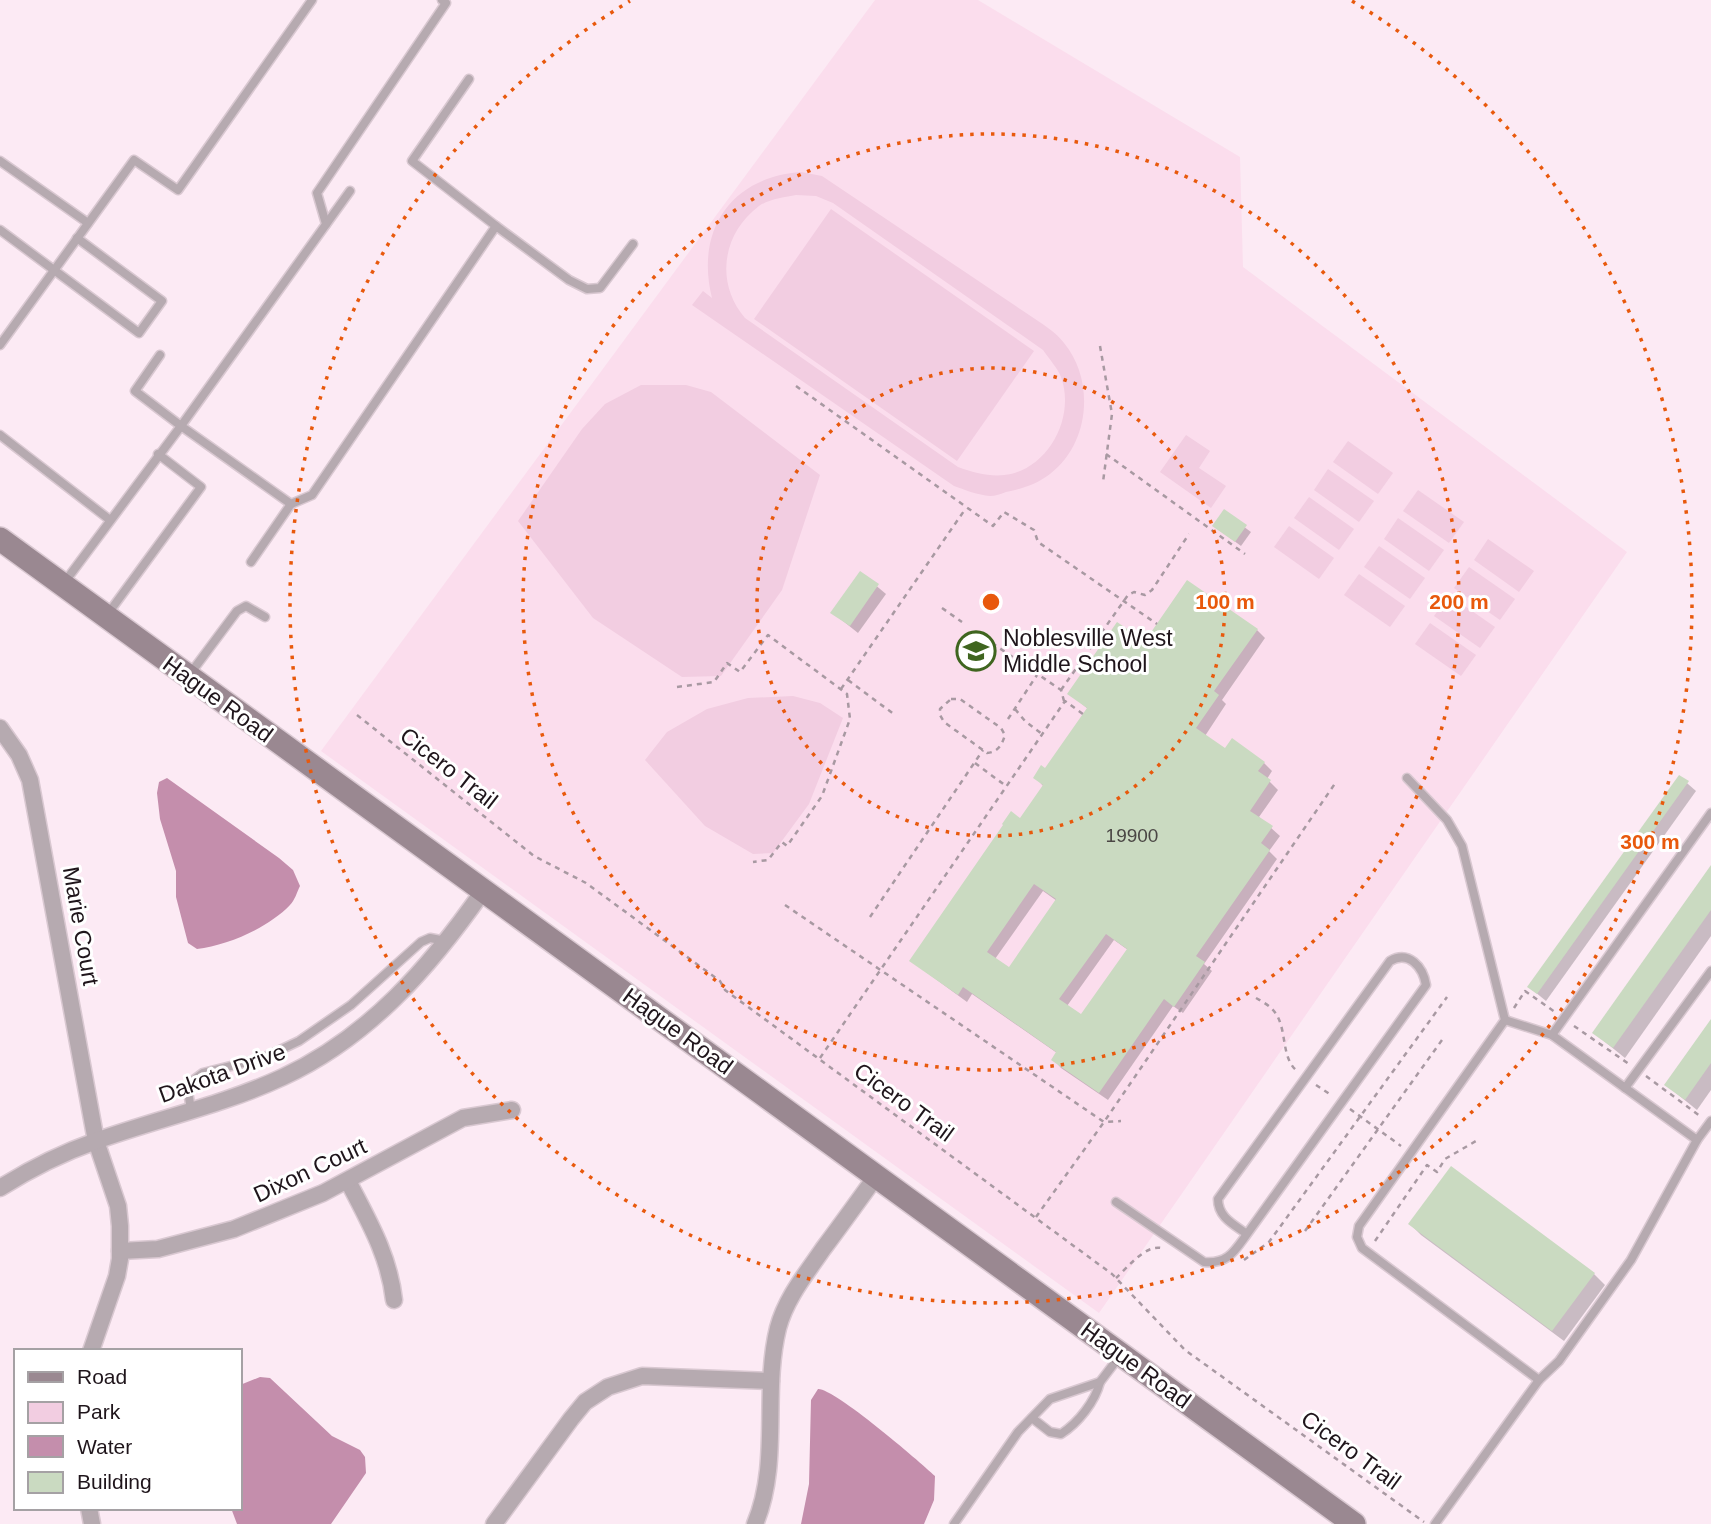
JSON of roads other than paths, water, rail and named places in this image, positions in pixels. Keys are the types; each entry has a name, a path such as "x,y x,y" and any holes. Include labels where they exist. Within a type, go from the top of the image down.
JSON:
{"main road":[{"name":"Hague Road","path":"0,539 1354,1524"}],"street":[{"name":"Marie Court","path":"0,728 19,755 30,780 96,1140 118,1206 119,1268 92,1349"},
{"name":"Dakota Drive","path":"0,1188 27,1172 96,1140 282,1078 324,1054 373,1020 402,993 447,942 483,891"},
{"name":"Dixon Court","path":"120,1251 158,1249 234,1229 290,1208 348,1181 463,1118 512,1110"},
{"path":"755,1524 768,1476 771,1381 775,1346 786,1306 795,1289 877,1175"},
{"path":"348,1181 381,1245 394,1300"},
{"path":"494,1524 585,1402 608,1387 642,1376 771,1381"}],"lane":[{"path":"0,344 134,160 178,190 312,0"},
{"path":"326,224 317,193 446,2 442,0"},
{"path":"469,79 412,161 569,280 587,289 600,288 633,244"},
{"path":"0,161 88,223"},
{"path":"62,586 350,191"},
{"path":"251,562 291,504 312,495 496,226"},
{"path":"0,230 139,333 162,301 77,238"},
{"path":"160,355 135,391 291,504"},
{"path":"0,435 110,520"},
{"path":"106,617 201,487 158,454"},
{"path":"188,677 237,611 246,606 265,617"},
{"path":"1407,778 1447,820 1462,846 1505,1020 1359,1226 1357,1237 1367,1252 1539,1380"},
{"path":"1552,1035 1711,813"},
{"path":"191,1110 188,1091 191,1082 204,1073 263,1058 299,1041 351,1005 421,942 430,938 447,942"},
{"path":"1116,1202 1204,1262 1217,1263 1232,1254 1247,1234 1426,985 1424,975 1416,963 1406,957 1390,961 1218,1199 1218,1209 1225,1218 1247,1234"},
{"path":"1625,1088 1711,971"},
{"path":"1505,1020 1552,1035 1697,1140"},
{"path":"1435,1524 1539,1380 1559,1361 1631,1260 1697,1140 1711,1121"},
{"path":"1032,1418 1050,1432 1061,1434 1074,1426 1120,1354"},
{"path":"954,1524 1018,1432 1050,1399 1100,1382"}],"water":[{"path":"167,778 293,870 300,886 292,903 271,921 222,944 197,949 188,943 176,897 176,871 160,819 157,793 159,782"},
{"path":"260,1377 270,1378 332,1436 360,1450 365,1457 366,1473 331,1524 237,1524 232,1510 242,1510 242,1384"},
{"path":"818,1389 858,1412 935,1476 934,1500 924,1524 801,1524 809,1484 811,1400"}],"place":[{"name":"Noblesville West Middle School","path":"976,651"}]}
